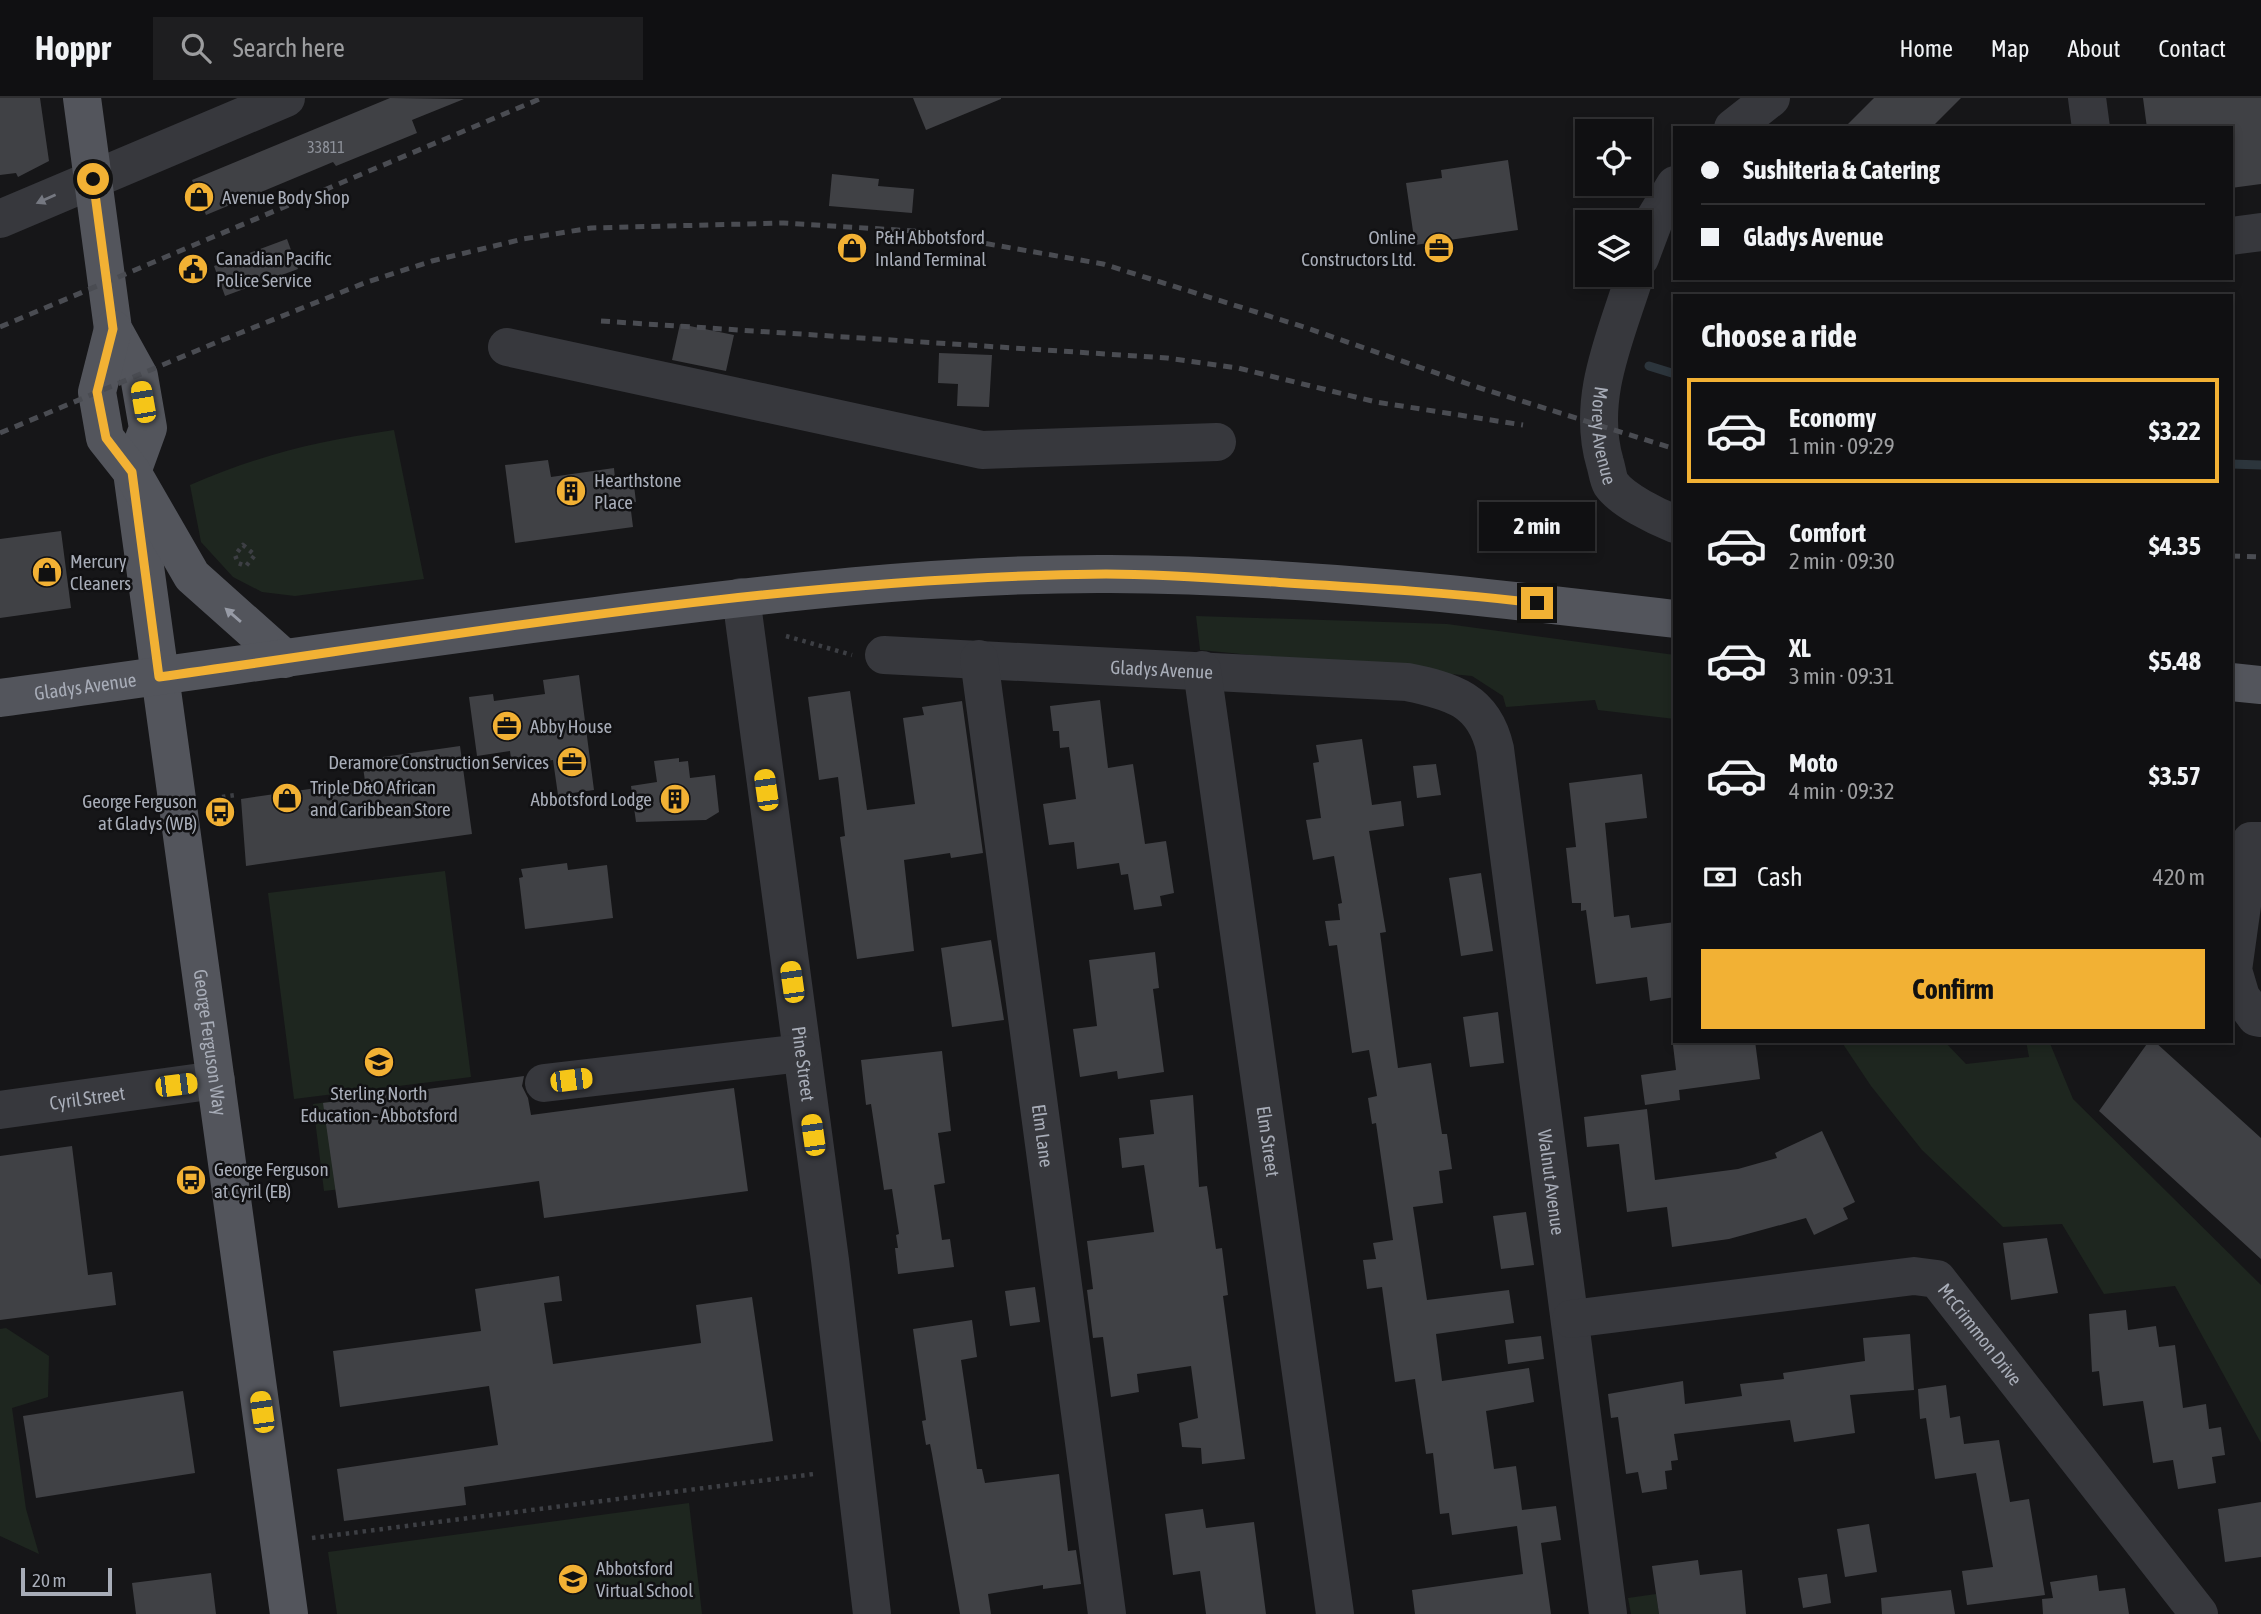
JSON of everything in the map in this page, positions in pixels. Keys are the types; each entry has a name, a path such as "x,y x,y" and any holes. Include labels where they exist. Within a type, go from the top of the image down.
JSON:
{"main road":[{"name":"George Ferguson Way","path":"82,98 113,329 139,376 148,428 132,472 289,1614"},
{"path":"132,472 192,576 285,660"},
{"name":"Gladys Avenue","path":"0,698 741,597 969,578 1109,574 1454,593 1673,619"},
{"path":"2233,682 2261,684"}],"street":[{"path":"0,219 286,98"},
{"path":"1736,126 1771,98"},
{"path":"2087,98 2091,126"},
{"path":"1652,226 1673,188"},
{"path":"2233,236 2261,232"},
{"name":"Morey Avenue","path":"1631,287 1598,400 1600,446 1611,484 1653,516 1673,523"},
{"path":"507,347 982,450 1217,442"},
{"name":"Pine Street","path":"741,597 802,1054 872,1614"},
{"name":"Gladys Avenue","path":"884,655 1407,682 1447,690 1479,712 1491,731 1496,749"},
{"name":"Elm Lane","path":"979,659 1107,1614"},
{"name":"Elm Street","path":"1202,670 1335,1614"},
{"name":"Walnut Avenue","path":"1496,749 1608,1614"},
{"path":"2261,841 2251,841 2233,970 2241,997 2256,1017 2261,1018"},
{"path":"544,1083 802,1054"},
{"name":"Cyril Street","path":"0,1110 216,1080"},
{"name":"McCrimmon Drive","path":"1571,1319 1914,1276 1937,1279 2199,1614"}],"path":[{"path":"243,545 254,555 246,566 238,563 235,555 243,545"},
{"path":"786,636 799,642 874,660 884,655"},
{"path":"222,797 235,795"},
{"path":"280,1542 814,1474"}],"shaded area":[{"path":"394,430 424,579 295,596 262,592 233,577 201,542 190,485 290,450"},
{"path":"1196,616 1447,624 1673,655 1673,719 1598,710 1595,700 1506,707 1503,696 1472,676 1200,650"},
{"path":"445,871 471,1077 294,1099 268,893"},
{"path":"1842,1043 1946,1043 1966,1064 2029,1057 2026,1043 2050,1043 2073,1099 2261,1285 2261,1443 2175,1286 2104,1294 2062,1224 2003,1227 1922,1150 1871,1086"},
{"path":"358,1098 368,1186 324,1191 313,1104"},
{"path":"6,1328 49,1356 48,1397 12,1408 26,1509 39,1554 0,1536 0,1329"},
{"name":"Abbotsford Virtual School","path":"689,1503 702,1614 337,1614 328,1552"},
{"path":"1656,1594 1659,1614 1631,1614 1628,1598"}],"building":[{"path":"0,98 40,98 49,161 18,177 16,173 0,175"},
{"path":"390,98 464,99 412,120 417,133 336,166 333,162 206,215 192,180"},
{"path":"913,98 1001,98 1001,99 926,130"},
{"path":"1874,98 1961,98 1933,126 1846,126"},
{"path":"2143,98 2261,98 2261,184 2233,188 2233,126 2147,126"},
{"path":"1508,160 1518,230 1415,245 1406,183 1442,178 1441,170"},
{"path":"832,174 879,179 878,186 914,189 912,213 829,206"},
{"path":"287,239 298,269 225,296 214,266"},
{"path":"680,324 734,335 726,371 672,360"},
{"path":"939,353 992,355 989,407 957,406 958,384 938,383"},
{"name":"Hearthstone Place","path":"548,460 551,477 614,468 615,479 633,477 636,502 630,503 633,527 515,543 505,465"},
{"path":"61,531 71,608 0,618 0,539"},
{"path":"579,675 594,790 558,795 553,760 512,766 510,751 477,756 469,697 493,694 494,701 545,694 543,680"},
{"path":"850,691 867,810 915,804 903,718 924,715 922,707 962,701 983,853 951,858 950,853 904,860 914,951 857,959 840,837 845,836 838,777 819,780 808,697"},
{"path":"1100,700 1108,768 1133,764 1145,844 1166,841 1174,893 1160,896 1162,906 1134,910 1128,874 1121,875 1119,863 1077,869 1074,842 1049,845 1043,804 1076,799 1069,747 1060,748 1059,731 1053,731 1050,706"},
{"path":"1362,739 1372,805 1401,801 1404,826 1369,831 1386,932 1380,933 1398,1068 1431,1063 1442,1134 1447,1134 1452,1169 1439,1171 1443,1203 1413,1207 1427,1300 1509,1290 1514,1323 1436,1334 1442,1381 1529,1368 1534,1402 1486,1411 1494,1469 1516,1466 1522,1510 1556,1506 1561,1540 1541,1543 1551,1614 1415,1614 1412,1590 1523,1574 1517,1526 1452,1535 1449,1513 1440,1514 1433,1453 1426,1454 1415,1379 1395,1382 1382,1287 1367,1289 1363,1260 1376,1259 1373,1243 1393,1240 1376,1123 1372,1124 1368,1098 1377,1096 1369,1050 1352,1053 1337,945 1329,946 1325,921 1340,920 1338,904 1342,903 1334,856 1313,860 1306,820 1321,818 1313,763 1319,762 1316,745"},
{"path":"460,746 472,834 246,866 241,799 365,781 362,760"},
{"name":"Abbotsford Lodge","path":"679,758 679,762 688,761 690,778 715,775 719,812 706,820 636,822 631,786 657,782 654,761"},
{"path":"1436,764 1441,795 1417,798 1413,766"},
{"path":"1642,774 1647,818 1605,823 1614,917 1629,915 1631,928 1673,922 1673,997 1650,1001 1647,977 1596,984 1586,910 1581,911 1581,903 1572,903 1566,848 1576,847 1569,783"},
{"path":"567,863 568,870 607,865 613,918 525,929 519,878 523,877 521,869"},
{"path":"1481,873 1493,951 1461,956 1449,878"},
{"path":"991,940 1004,1020 952,1027 941,948"},
{"path":"1155,952 1159,988 1153,989 1164,1072 1118,1079 1117,1071 1080,1077 1073,1029 1097,1026 1089,960"},
{"path":"1498,1012 1504,1063 1470,1067 1463,1017"},
{"path":"1755,1043 1760,1079 1679,1090 1680,1100 1645,1105 1641,1075 1676,1070 1673,1045"},
{"path":"2148,1043 2156,1043 2261,1138 2261,1259 2099,1111"},
{"path":"942,1051 951,1131 938,1133 945,1183 934,1185 942,1240 950,1239 954,1267 898,1274 895,1248 898,1248 896,1235 899,1234 892,1189 884,1190 871,1104 866,1105 861,1060"},
{"path":"524,1076 522,1086 528,1098 531,1115 734,1088 748,1191 544,1218 539,1181 338,1208 323,1103"},
{"path":"1193,1095 1199,1187 1207,1186 1216,1249 1222,1248 1228,1295 1223,1296 1245,1459 1202,1464 1201,1448 1182,1447 1179,1423 1198,1418 1191,1366 1137,1374 1139,1392 1111,1397 1103,1337 1093,1338 1087,1290 1093,1289 1087,1241 1154,1232 1144,1165 1122,1168 1119,1138 1154,1134 1150,1100"},
{"path":"1647,1109 1655,1180 1738,1169 1777,1158 1775,1153 1822,1131 1855,1202 1843,1208 1848,1219 1814,1235 1806,1218 1729,1239 1672,1247 1667,1207 1627,1212 1619,1144 1587,1147 1584,1117"},
{"path":"72,1146 88,1275 112,1272 116,1305 0,1320 0,1156"},
{"path":"1526,1212 1534,1265 1501,1269 1493,1216"},
{"path":"2047,1238 2058,1293 2011,1300 2003,1243"},
{"path":"559,1276 562,1301 544,1303 553,1364 701,1343 696,1305 752,1297 773,1441 464,1487 466,1505 344,1521 337,1469 498,1445 489,1386 340,1407 333,1351 481,1331 475,1289"},
{"path":"1035,1287 1040,1322 1010,1326 1005,1291"},
{"path":"2126,1310 2128,1330 2156,1326 2159,1347 2175,1345 2183,1408 2206,1404 2209,1429 2221,1427 2225,1455 2212,1457 2216,1483 2178,1489 2173,1460 2153,1463 2143,1401 2103,1406 2099,1371 2092,1372 2089,1314"},
{"path":"972,1320 977,1357 961,1360 977,1469 982,1469 985,1483 1059,1474 1068,1551 1076,1550 1081,1584 1043,1589 1043,1585 988,1594 991,1614 960,1614 932,1454 930,1444 926,1445 922,1421 926,1420 913,1329"},
{"path":"1910,1334 1914,1390 1850,1395 1855,1433 1794,1442 1790,1420 1674,1434 1678,1460 1671,1461 1672,1470 1665,1471 1667,1489 1642,1493 1638,1472 1626,1474 1618,1417 1611,1418 1608,1394 1683,1381 1685,1404 1742,1396 1740,1384 1784,1379 1783,1373 1865,1361 1863,1338"},
{"path":"1541,1336 1544,1359 1508,1364 1505,1340"},
{"path":"1946,1385 1950,1418 1960,1416 1964,1444 1999,1440 2010,1502 2029,1499 2045,1595 1967,1605 1962,1571 1993,1567 1976,1473 1935,1479 1926,1418 1920,1419 1918,1389"},
{"path":"183,1391 195,1473 36,1498 23,1416"},
{"path":"2261,1502 2261,1557 2225,1562 2218,1509"},
{"path":"1203,1509 1206,1528 1254,1522 1266,1614 1206,1614 1200,1571 1173,1575 1165,1514"},
{"path":"1869,1524 1877,1572 1845,1577 1837,1529"},
{"path":"1698,1560 1700,1575 1742,1570 1746,1614 1659,1614 1652,1566"},
{"path":"211,1573 216,1614 136,1614 132,1583"},
{"path":"1827,1574 1831,1603 1803,1608 1798,1578"},
{"path":"2097,1575 2099,1591 2125,1588 2129,1614 2043,1614 2042,1599 2053,1598 2050,1582"},
{"path":"1951,1590 1955,1614 1882,1614 1881,1598"}],"waterway":[{"path":"1649,366 1673,373"},
{"path":"2233,464 2261,465"}],"railway":[{"path":"0,327 542,98"},
{"path":"0,433 367,282 432,261 523,239 591,228 784,223 914,231 1103,264 1673,448"},
{"path":"601,321 1167,358 1238,368 1376,402 1523,425"},
{"path":"2233,556 2261,557"}],"place":[{"name":"Avenue Body Shop","path":"199,197"},
{"name":"P&H Abbotsford Inland Terminal","path":"852,248"},
{"name":"Online Constructors Ltd.","path":"1439,248"},
{"name":"Canadian Pacific Police Service","path":"193,269"},
{"name":"Hearthstone Place","path":"571,491"},
{"name":"Mercury Cleaners","path":"47,572"},
{"name":"Abby House","path":"507,726"},
{"name":"Deramore Construction Services","path":"572,762"},
{"name":"Triple D&O African and Caribbean Store","path":"287,798"},
{"name":"Abbotsford Lodge","path":"675,799"},
{"name":"George Ferguson at Gladys (WB)","path":"220,812"},
{"name":"Sterling North Education - Abbotsford","path":"379,1062"},
{"name":"George Ferguson at Cyril (EB)","path":"191,1180"},
{"name":"Abbotsford Virtual School","path":"573,1579"}],"route":[{"path":"93,179 113,329 97,392 106,438 132,472 159,677 516,625 741,597 969,578 1109,574 1194,577 1454,593 1537,603"}]}
